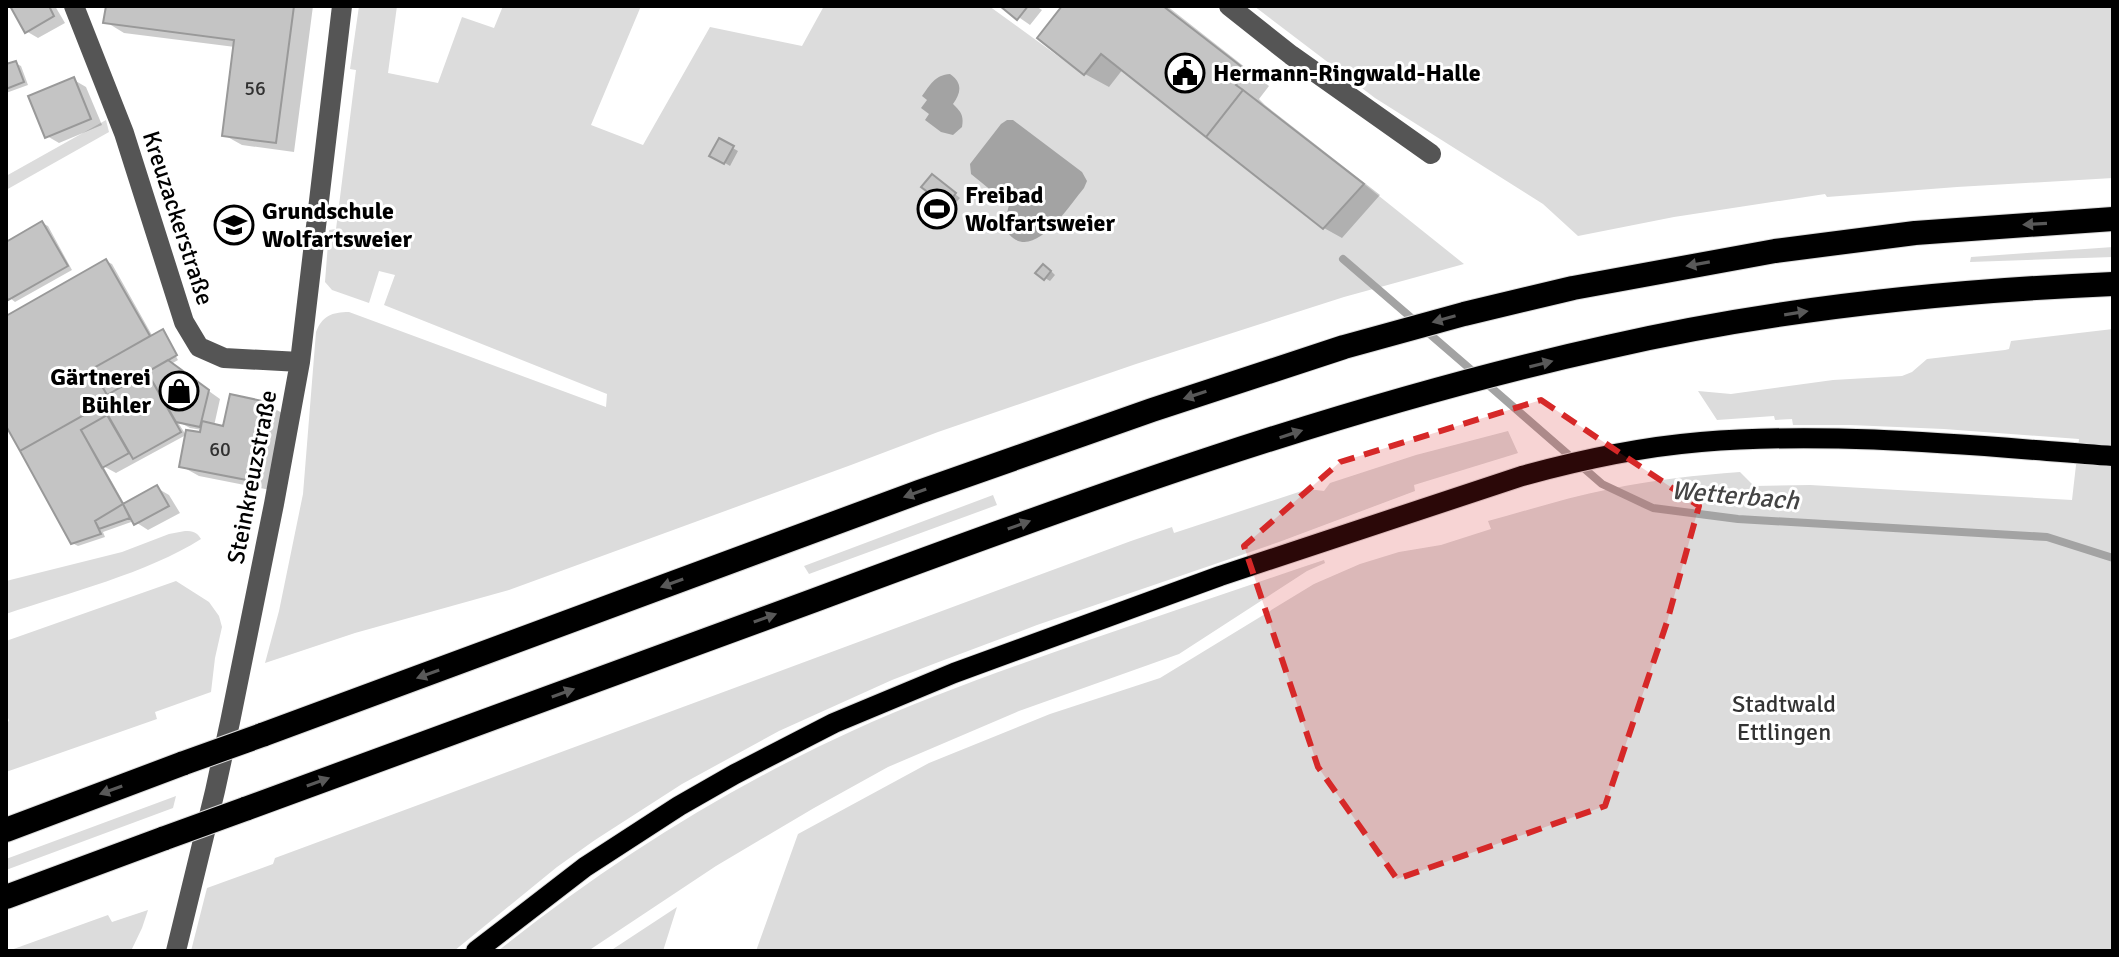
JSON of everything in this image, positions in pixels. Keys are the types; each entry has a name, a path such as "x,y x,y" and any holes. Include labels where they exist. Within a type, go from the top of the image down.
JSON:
{"highway":[{"path":"6,830 989,467 1344,347 1573,288 1775,251 1915,233 2113,219"},
{"path":"6,897 920,561 1190,467 1401,399 1608,347 1705,327 1878,302 2113,284"}],"main road":[{"path":"476,951 585,867 679,806 834,723 954,673 1220,576 1561,465 1697,442 1759,439 1873,439 2113,456"}],"street":[{"name":"Kreuzackerstraße","path":"74,6 124,133 184,322 199,347 224,358 300,362"},
{"name":"Steinkreuzstraße","path":"176,951 227,736 300,362 342,6"},
{"path":"1229,6 1291,55 1431,154"}],"highlighted area":[{"path":"1541,400 1699,506 1667,622 1605,806 1397,879 1318,767 1244,546 1340,462"}],"green space":[{"path":"359,6 397,6 388,73 438,83 462,17 494,28 503,6 641,6 591,125 643,145 710,27 802,46 824,6 989,6 1084,75 1101,54 1323,229 1364,184 1464,264 1344,297 1136,364 938,432 509,590 355,633 265,663 303,494 316,332 325,319 333,314 349,312 606,407 607,394 384,305 395,275 379,271 369,303 332,290 325,282 329,230 336,229 356,70 350,69"},
{"path":"1254,6 2113,6 2113,178 1827,197 1825,194 1674,217 1578,236 1543,204 1375,98"},
{"path":"106,120 109,132 6,190 6,176"},
{"path":"2113,247 2113,257 1970,262 1971,257"},
{"name":"Stadtwald Ettlingen","path":"2113,329 2113,951 756,951 798,834 929,763 1050,714 1160,678 1314,584 1360,564 1399,552 1441,545 1491,529 1488,521 1579,496 1642,483 1740,472 1754,486 1810,485 2072,500 2079,439 1944,429 1793,425 1792,419 1775,420 1774,416 1717,420 1698,391 1731,394 1833,380 1902,376 1927,359 2005,350 2009,349 2011,341"},
{"path":"1508,431 1518,453 1414,485 1415,491 1279,542 1037,625 892,680 779,731 682,784 595,840 454,951 191,951 207,888 273,864 275,858 1131,541 1172,527 1174,533 1308,489 1324,491 1330,483 1416,455"},
{"path":"993,495 997,505 809,574 804,566"},
{"path":"185,531 194,532 201,539 132,572 6,614 6,581 122,552"},
{"path":"1324,560 1325,563 1307,571 1179,654 1019,711 888,767 716,866 588,951 498,951 581,888 668,830 758,778 852,731 999,672"},
{"path":"176,581 209,602 219,616 222,627 211,692 155,712 157,719 6,772 6,723 9,721 6,712 6,641"},
{"path":"176,796 173,808 6,870 6,859"},
{"path":"677,907 663,951 610,951"},
{"path":"148,910 131,951 8,951 108,915 112,922"}],"shaded area":[{"path":"950,74 959,85 953,104 963,119 962,127 953,135 941,132 925,120 929,114 921,108 927,100 922,96 930,84 940,76"},
{"path":"1007,120 1013,120 1082,172 1087,181 1045,233 1022,242 1011,236 1001,221 1005,221 1009,205 971,174 970,164"}],"building":[{"path":"10,6 49,6 54,16 25,33"},
{"path":"106,6 294,6 276,143 222,136 234,40 103,23"},
{"path":"1000,6 1028,6 1017,20"},
{"name":"Hermann-Ringwald-Halle","path":"1062,6 1163,6 1247,71 1236,85 1243,90 1206,137 1101,54 1084,75 1037,38"},
{"path":"16,61 24,82 6,89 6,64"},
{"path":"74,77 91,119 45,138 28,96"},
{"path":"1243,90 1364,184 1323,229 1206,137"},
{"path":"719,138 734,146 724,164 709,156"},
{"path":"932,174 956,193 946,206 921,187"},
{"path":"42,221 68,266 8,300 6,242"},
{"path":"106,259 150,336 92,369 110,400 20,451 6,426 6,316"},
{"path":"1043,264 1051,271 1044,280 1035,273"},
{"path":"163,329 177,355 107,395 92,369"},
{"path":"168,360 209,390 200,427 176,422 147,372"},
{"path":"147,372 181,432 133,459 102,405 110,400 107,395"},
{"path":"230,394 267,402 252,481 179,467 186,430 200,432 202,421 223,426"},
{"path":"102,405 107,415 81,430 123,504 95,521 101,534 71,544 20,451"},
{"path":"107,415 129,453 102,468 81,430"},
{"path":"157,485 169,506 134,525 123,504"},
{"path":"123,504 130,518 99,529 95,521"}],"waterway":[{"name":"Wetterbach","path":"1343,259 1415,321"},
{"name":"Wetterbach","path":"1425,330 1476,374"},
{"name":"Wetterbach","path":"1486,383 1602,484 1653,508 1738,519 2047,537 2113,558"}],"place":[{"name":"Hermann-Ringwald-Halle","path":"1185,73"},
{"name":"Freibad Wolfartsweier","path":"937,209"},
{"name":"Grundschule Wolfartsweier","path":"234,225"},
{"name":"Gärtnerei Bühler","path":"179,391"}]}
